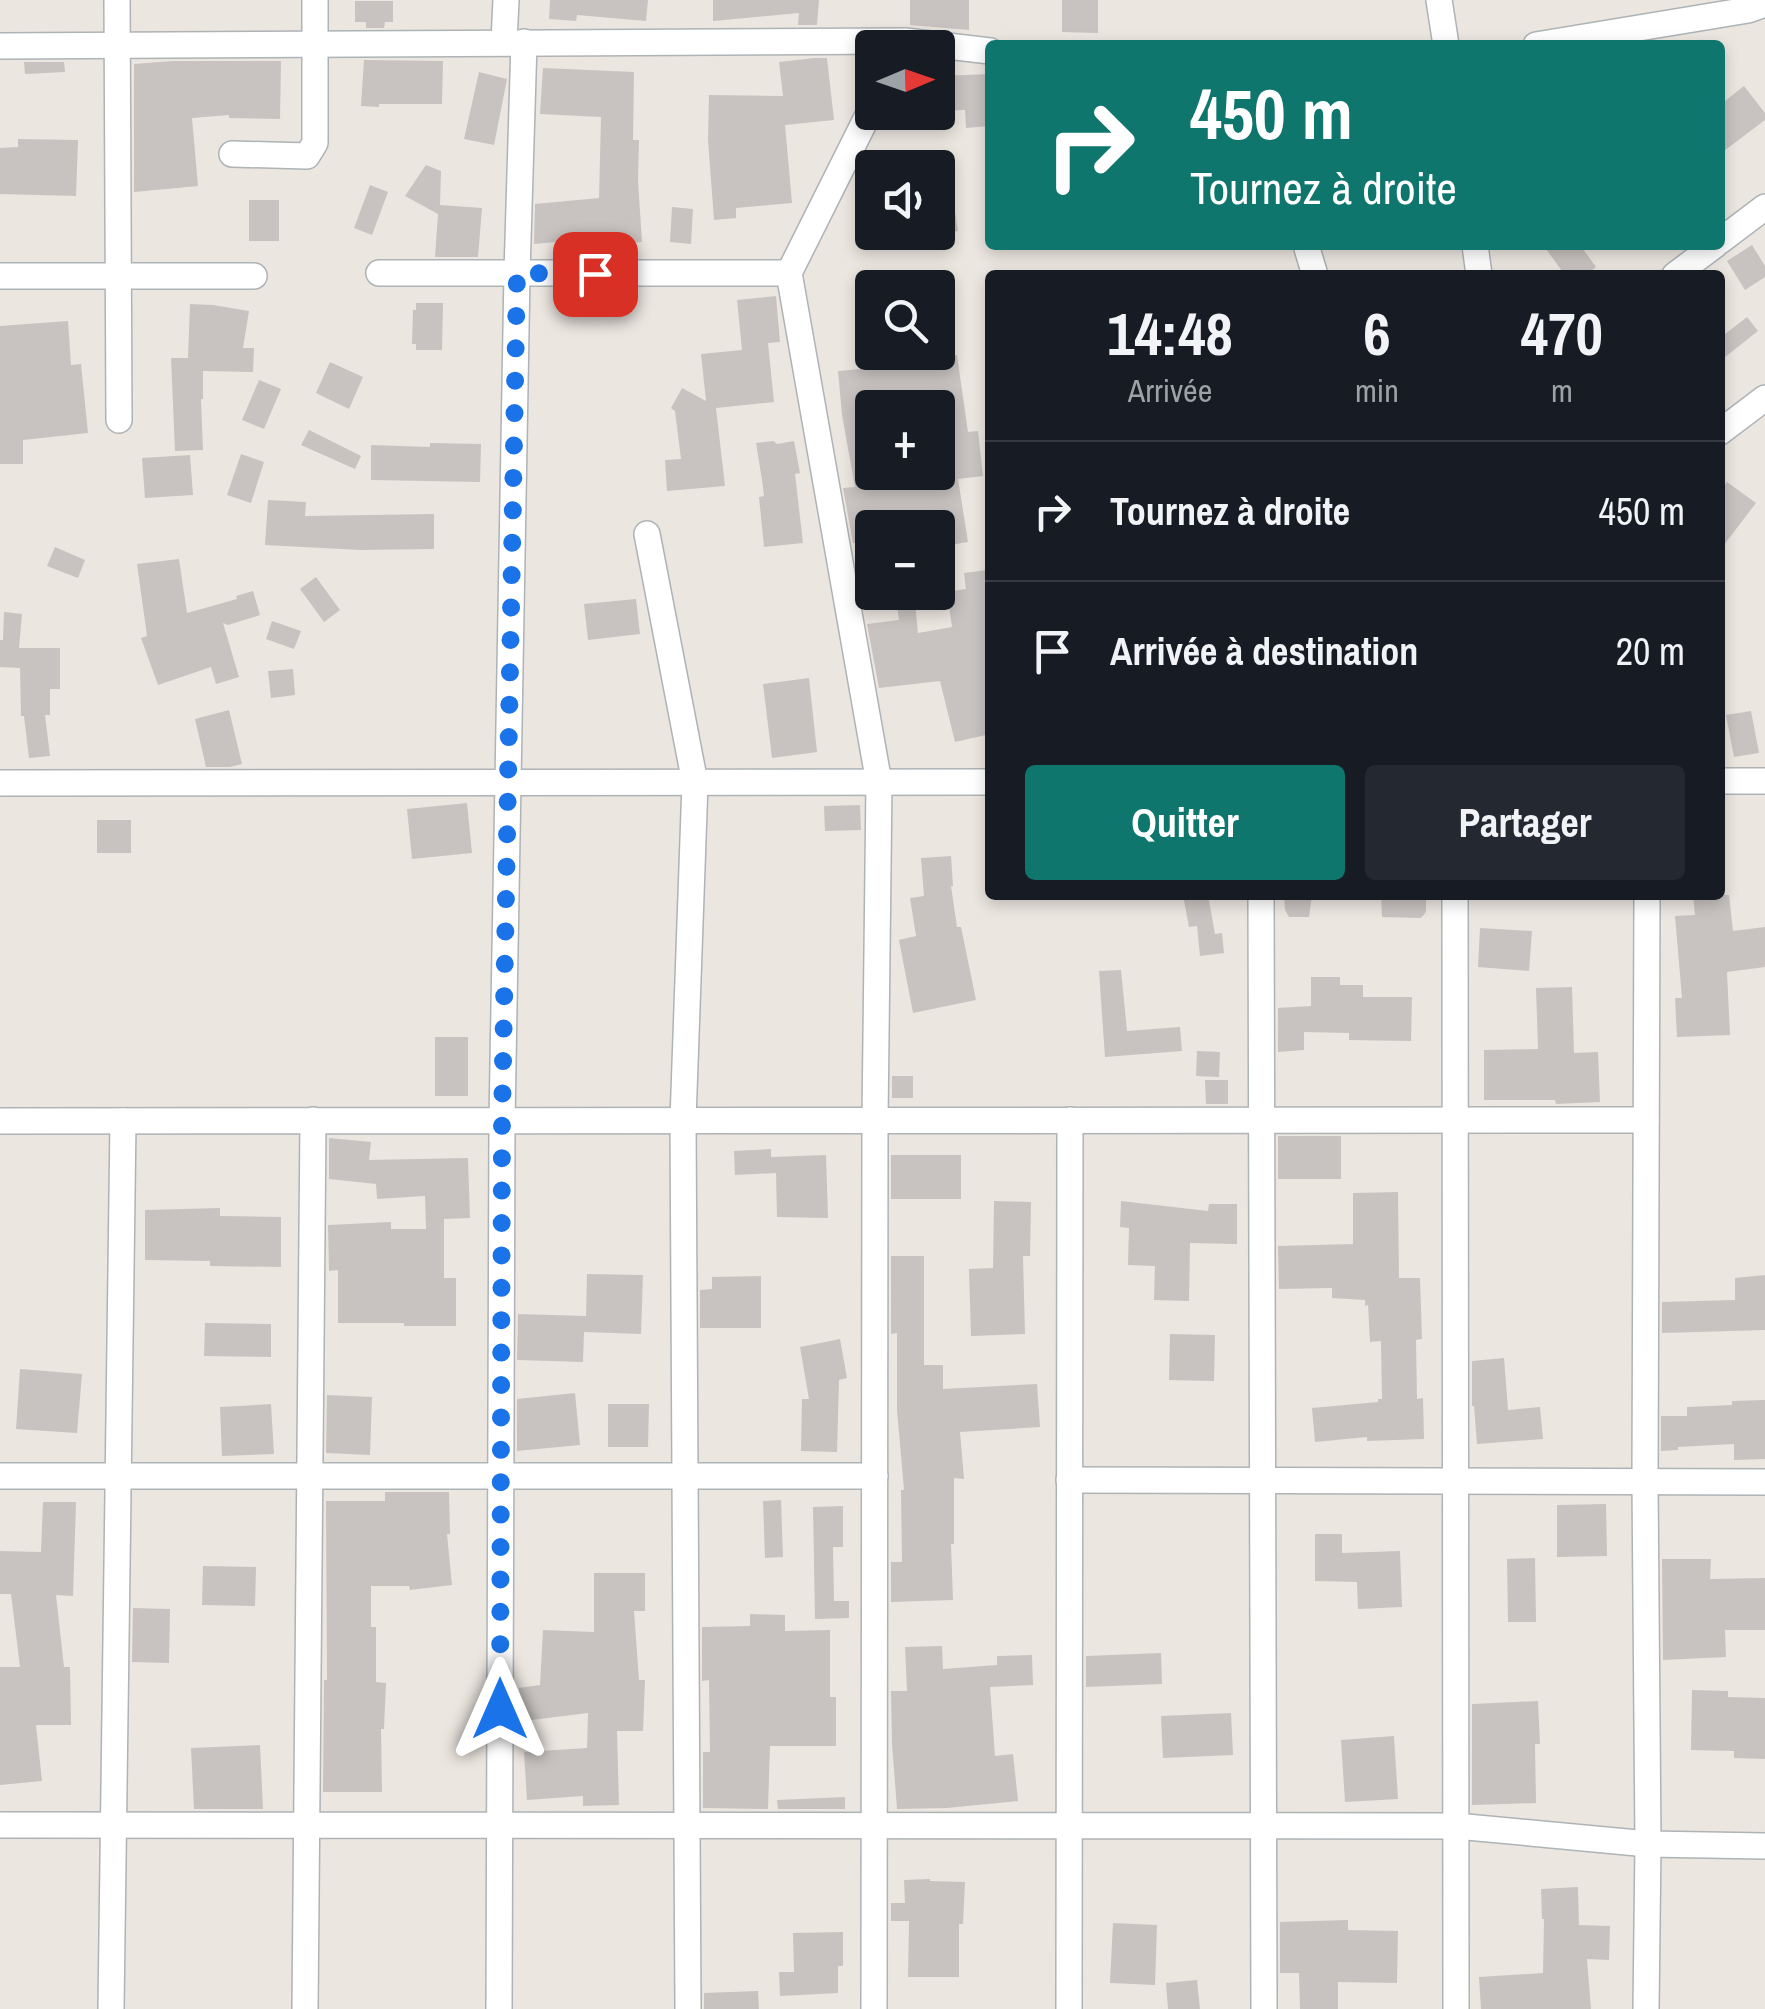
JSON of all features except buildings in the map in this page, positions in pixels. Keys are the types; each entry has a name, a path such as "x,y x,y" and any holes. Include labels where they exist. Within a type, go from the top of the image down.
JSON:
{"street":[{"path":"117,0 119,420"},
{"path":"232,154 308,156 316,143 314,0"},
{"path":"498,2009 502,1120 517,273 514,42 506,0"},
{"path":"1439,0 1445,40"},
{"path":"1566,40 1765,4"},
{"path":"0,46 855,44"},
{"path":"955,48 985,51"},
{"path":"860,130 790,274 879,784 874,2009"},
{"path":"1725,237 1765,207"},
{"path":"1682,270 1708,250"},
{"path":"379,273 790,274"},
{"path":"0,276 254,276"},
{"path":"1725,428 1765,398"},
{"path":"646,534 695,783 683,1120 688,2009"},
{"path":"1725,781 1765,781"},
{"path":"0,783 985,782"},
{"path":"1261,900 1264,2009"},
{"path":"1455,900 1456,2009"},
{"path":"1646,2009 1647,900"},
{"path":"305,2009 313,1120"},
{"path":"1069,2009 1070,1120"},
{"path":"0,1121 1646,1120"},
{"path":"111,2009 123,1121"},
{"path":"0,1476 875,1476"},
{"path":"1070,1480 1765,1482"},
{"path":"0,1826 1456,1826 1648,1844 1765,1846"}],"route":[{"path":"500,1709 502,1120 517,273 595,274"}]}
